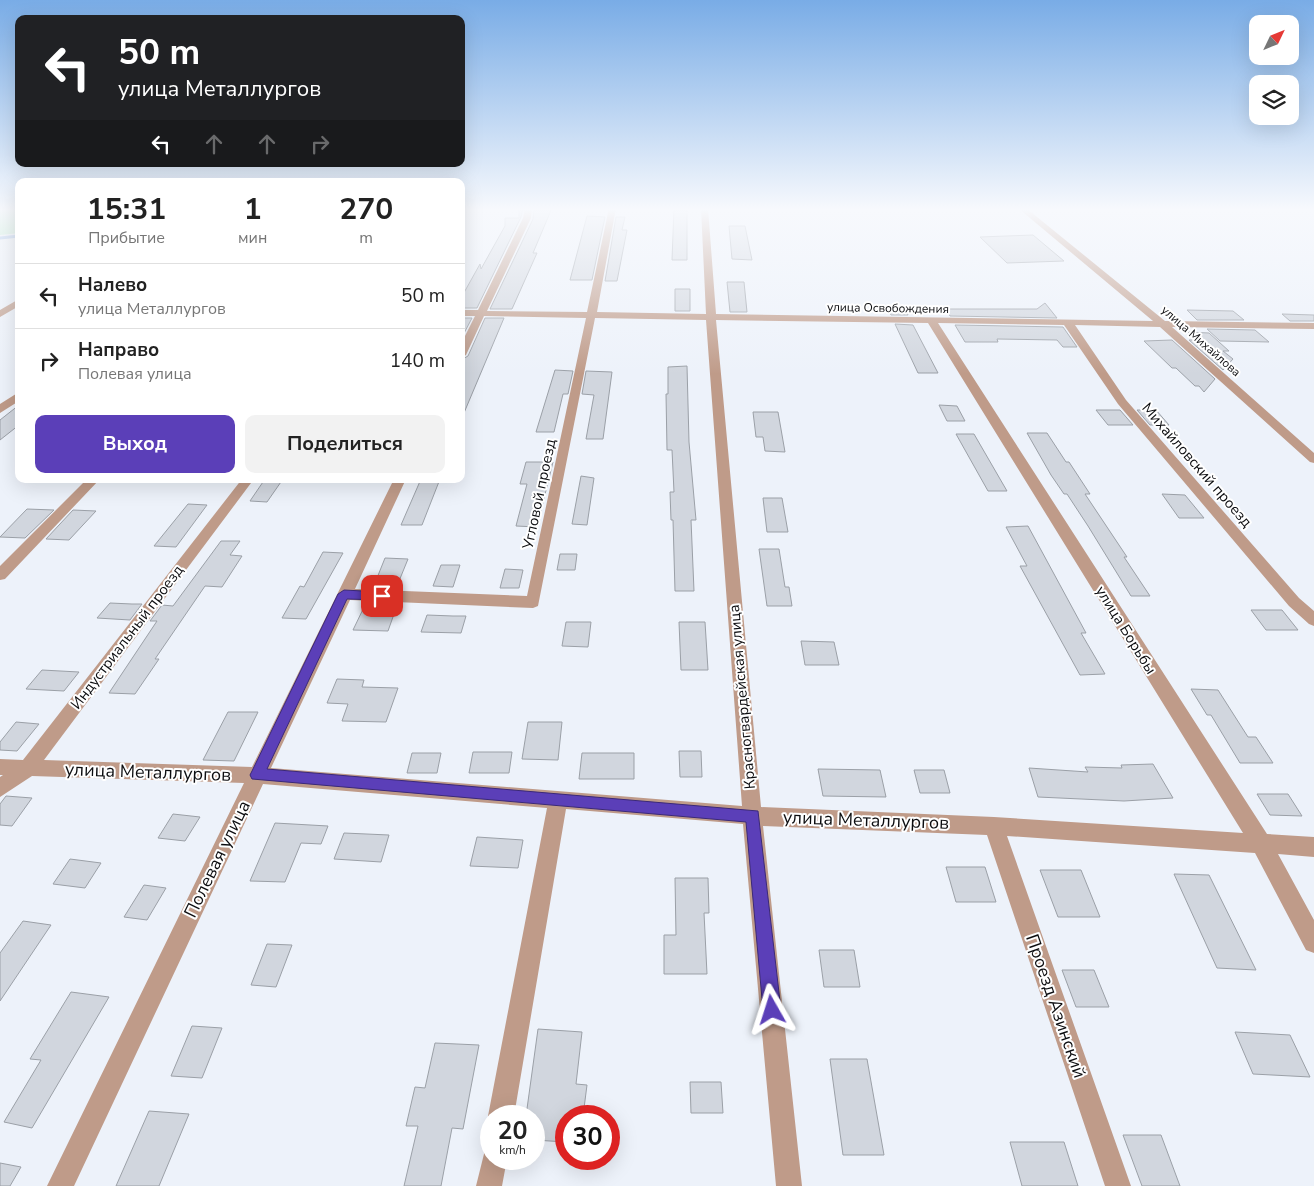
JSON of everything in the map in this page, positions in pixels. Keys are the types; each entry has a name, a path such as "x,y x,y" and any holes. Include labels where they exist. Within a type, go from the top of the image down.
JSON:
{"street":[{"path":"465,347 506,263"},
{"name":"Угловой проезд","path":"344,594 533,602 602,263"},
{"name":"Красногвардейская улица","path":"708,263 710,318 752,816 789,1186"},
{"name":"улица Михайлова","path":"1089,263 1163,324 1314,459"},
{"path":"0,300 15,302"},
{"path":"0,314 15,305"},
{"name":"улица Освобождения","path":"465,313 592,317 1314,326"},
{"name":"улица Борьбы","path":"932,321 1262,844 1314,942"},
{"name":"Михайловский проезд","path":"1066,322 1084,345 1122,402 1294,602 1314,620"},
{"path":"0,410 15,398"},
{"path":"0,575 90,483"},
{"name":"Индустриальный проезд","path":"0,788 26,769 245,483"},
{"name":"Полевая улица","path":"60,1186 398,483"},
{"name":"улица Металлургов","path":"0,767 257,775 752,816 994,826 1314,847"},
{"path":"504,1105 558,800"},
{"name":"Проезд Азинский","path":"994,826 1118,1186"},
{"path":"489,1186 492,1170"}],"building":[{"path":"484,263 499,263 477,308 465,308 465,291 480,264 481,269"},
{"path":"512,263 532,263 512,309 490,309"},
{"path":"574,263 595,263 592,280 570,280"},
{"path":"608,263 620,263 617,281 605,281"},
{"path":"727,282 744,282 747,312 730,312"},
{"path":"675,289 690,289 690,311 675,311"},
{"path":"1045,303 1057,318 950,316 946,309 1037,309"},
{"path":"887,308 905,308 908,315 891,315"},
{"path":"1187,310 1233,311 1244,320 1197,320"},
{"path":"1282,314 1314,315 1314,321 1290,321"},
{"path":"465,318 472,318 465,331"},
{"path":"485,318 504,318 465,411 465,358 468,356"},
{"path":"895,324 913,325 938,373 918,373"},
{"path":"955,325 1063,327 1077,347 1063,347 1057,340 997,339 998,342 965,342"},
{"path":"1207,329 1255,330 1269,342 1220,341"},
{"path":"1188,332 1209,333 1229,351 1223,351 1233,359 1223,370 1189,340 1196,340"},
{"path":"1172,340 1215,379 1204,392 1176,368 1172,368 1144,341"},
{"path":"687,366 689,442 696,520 691,520 694,591 675,591 673,520 671,520 670,492 674,492 672,450 667,450 666,394 668,394 668,367"},
{"path":"555,370 573,371 568,394 563,394 554,432 536,432"},
{"path":"586,371 612,372 603,439 586,439 594,395 582,394"},
{"path":"939,405 957,406 965,421 947,421"},
{"path":"15,408 15,428 0,440 0,420"},
{"path":"1096,410 1120,410 1133,425 1108,425"},
{"path":"1137,410 1156,410 1169,425 1150,425"},
{"path":"753,412 778,412 785,452 765,451 763,437 756,437"},
{"path":"1027,433 1047,433 1066,462 1069,462 1090,494 1085,494 1127,557 1124,557 1150,596 1131,596 1067,494 1064,494 1051,475"},
{"path":"956,434 974,434 1007,491 988,491"},
{"path":"526,462 553,462 537,527 516,526 527,484 520,484"},
{"path":"581,476 594,478 587,525 572,524"},
{"path":"262,483 280,483 267,502 250,501"},
{"path":"419,483 438,483 422,525 401,525"},
{"path":"1162,494 1185,495 1204,518 1179,518"},
{"path":"763,498 782,498 788,532 767,532"},
{"path":"188,504 207,505 176,547 154,546"},
{"path":"27,509 54,510 25,538 0,537"},
{"path":"73,510 96,511 69,540 46,539"},
{"path":"1028,526 1086,633 1081,633 1105,674 1080,675 1020,566 1027,566 1006,527"},
{"path":"221,541 240,541 230,555 242,556 222,587 205,586 155,659 159,659 135,694 109,693 157,621 150,621 162,605 173,606"},
{"path":"759,549 779,549 785,587 789,587 792,606 767,606"},
{"path":"323,552 343,553 306,619 282,618 300,586 304,587"},
{"path":"560,554 577,554 575,570 557,570"},
{"path":"385,558 408,559 397,586 382,585 382,588 373,588"},
{"path":"441,565 460,565 453,587 433,586"},
{"path":"505,569 523,570 519,588 500,588"},
{"path":"110,603 142,604 130,620 97,618"},
{"path":"366,603 381,603 381,614 394,614 388,631 353,630"},
{"path":"1251,610 1282,610 1298,630 1266,630"},
{"path":"427,615 466,616 461,633 421,632"},
{"path":"566,622 591,622 588,647 562,646"},
{"path":"679,622 705,622 708,670 681,670"},
{"path":"801,641 834,642 839,665 805,665"},
{"path":"42,670 79,672 64,691 26,689"},
{"path":"337,679 364,680 362,687 398,688 386,722 342,721 348,704 327,703"},
{"path":"1191,689 1218,690 1248,737 1256,737 1273,763 1240,763 1211,715 1207,715"},
{"path":"228,712 258,712 234,761 203,760"},
{"path":"16,722 39,724 17,751 0,750 0,742"},
{"path":"528,722 562,722 558,760 522,759"},
{"path":"679,751 701,751 702,777 680,777"},
{"path":"473,752 512,752 509,773 469,773"},
{"path":"412,753 441,753 437,773 407,773"},
{"path":"582,753 634,753 634,779 579,779"},
{"path":"1153,764 1173,798 1124,801 1038,797 1029,768 1088,772 1085,767 1122,768 1121,765"},
{"path":"818,769 880,770 886,797 823,796"},
{"path":"914,770 944,770 950,793 920,793"},
{"path":"1257,794 1288,794 1302,816 1270,815"},
{"path":"6,796 32,798 12,826 0,825 0,804"},
{"path":"173,814 200,817 185,841 158,838"},
{"path":"275,823 328,826 321,844 301,843 285,882 250,881"},
{"path":"344,833 389,835 381,862 334,859"},
{"path":"477,837 523,840 518,868 470,866"},
{"path":"70,859 101,863 85,888 53,884"},
{"path":"946,867 985,867 996,902 956,902"},
{"path":"1040,870 1081,870 1100,917 1058,917"},
{"path":"1174,874 1209,875 1256,970 1217,968"},
{"path":"675,878 708,878 709,913 704,913 707,974 664,974 664,935 676,935"},
{"path":"144,885 166,888 147,920 124,917"},
{"path":"23,921 51,925 0,1001 0,953"},
{"path":"267,944 292,945 276,987 251,985"},
{"path":"819,950 854,950 860,987 824,987"},
{"path":"1062,970 1094,970 1109,1007 1076,1007"},
{"path":"71,992 109,997 32,1128 4,1122 41,1060 30,1059"},
{"path":"192,1026 222,1028 202,1078 171,1076"},
{"path":"538,1029 582,1032 576,1084 587,1085 584,1105 555,1105 555,1141 545,1141 545,1105 528,1105"},
{"path":"1235,1032 1290,1035 1310,1077 1253,1074"},
{"path":"435,1043 479,1045 463,1129 452,1128 441,1186 404,1186 418,1126 406,1126 415,1087 425,1088"},
{"path":"830,1059 867,1059 884,1155 843,1155"},
{"path":"690,1082 721,1082 723,1113 691,1113"},
{"path":"149,1111 189,1114 159,1186 116,1186"},
{"path":"1123,1135 1161,1135 1180,1186 1142,1186"},
{"path":"1010,1142 1064,1142 1078,1186 1022,1186"},
{"path":"0,1163 21,1167 10,1186 0,1186"}],"route":[{"path":"382,596 344,594 257,775 752,816 772,1010"}]}
